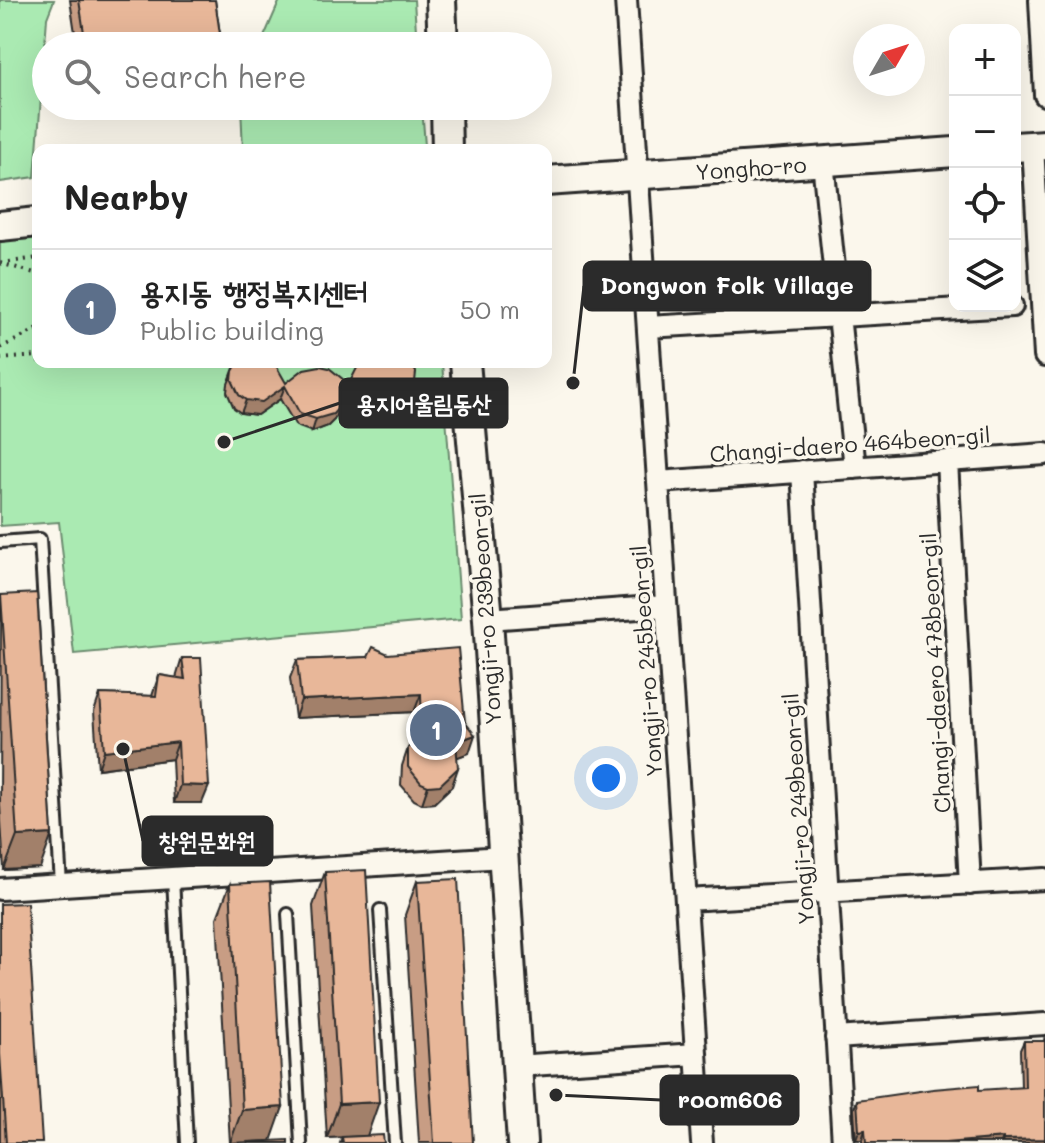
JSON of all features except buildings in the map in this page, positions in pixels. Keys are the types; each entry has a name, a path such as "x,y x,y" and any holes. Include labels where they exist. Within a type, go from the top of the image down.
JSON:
{"street":[{"path":"441,0 442,32"},
{"name":"Yongji-ro 245beon-gil","path":"626,0 702,1143"},
{"path":"1040,0 1045,95"},
{"path":"446,120 447,144"},
{"path":"1031,146 1044,304 1045,356"},
{"name":"Yongho-ro","path":"552,181 949,152"},
{"path":"823,162 855,468"},
{"path":"0,226 32,223"},
{"path":"1021,305 1044,304"},
{"path":"648,327 949,310"},
{"name":"Yongji-ro 239beon-gil","path":"466,368 488,619 522,1143"},
{"name":"Changi-daero 464beon-gil","path":"658,482 1045,454"},
{"name":"Changi-daero 478beon-gil","path":"947,461 970,884"},
{"name":"Yongji-ro 249beon-gil","path":"802,471 843,1143"},
{"path":"488,619 666,606"},
{"path":"0,889 503,857"},
{"path":"686,900 1045,879"},
{"path":"836,1038 1045,1024"},
{"path":"516,1066 696,1054"}],"lane":[{"path":"0,542 40,539 61,885"},
{"path":"173,878 187,1143"},
{"path":"380,910 395,1143"},
{"path":"288,914 301,1143"}],"path":[{"path":"2,263 32,259"},
{"path":"2,263 32,272"},
{"path":"0,348 32,332"},
{"path":"0,359 32,356"}],"green space":[{"path":"0,0 54,0 46,32 32,32 32,120 39,120 37,144 32,144 32,177 0,182"},
{"path":"280,0 414,0 416,32 266,32"},
{"path":"242,120 423,120 425,144 243,144"},
{"path":"32,231 32,368 442,368 461,619 74,654 59,522 0,526 0,232"}],"place":[{"name":"Dongwon Folk Village","path":"573,383"},
{"name":"용지어울림동산","path":"224,442"},
{"name":"용지동 행정복지센터","path":"436,730"},
{"name":"창원문화원","path":"123,749"},
{"name":"room606","path":"556,1095"}]}
